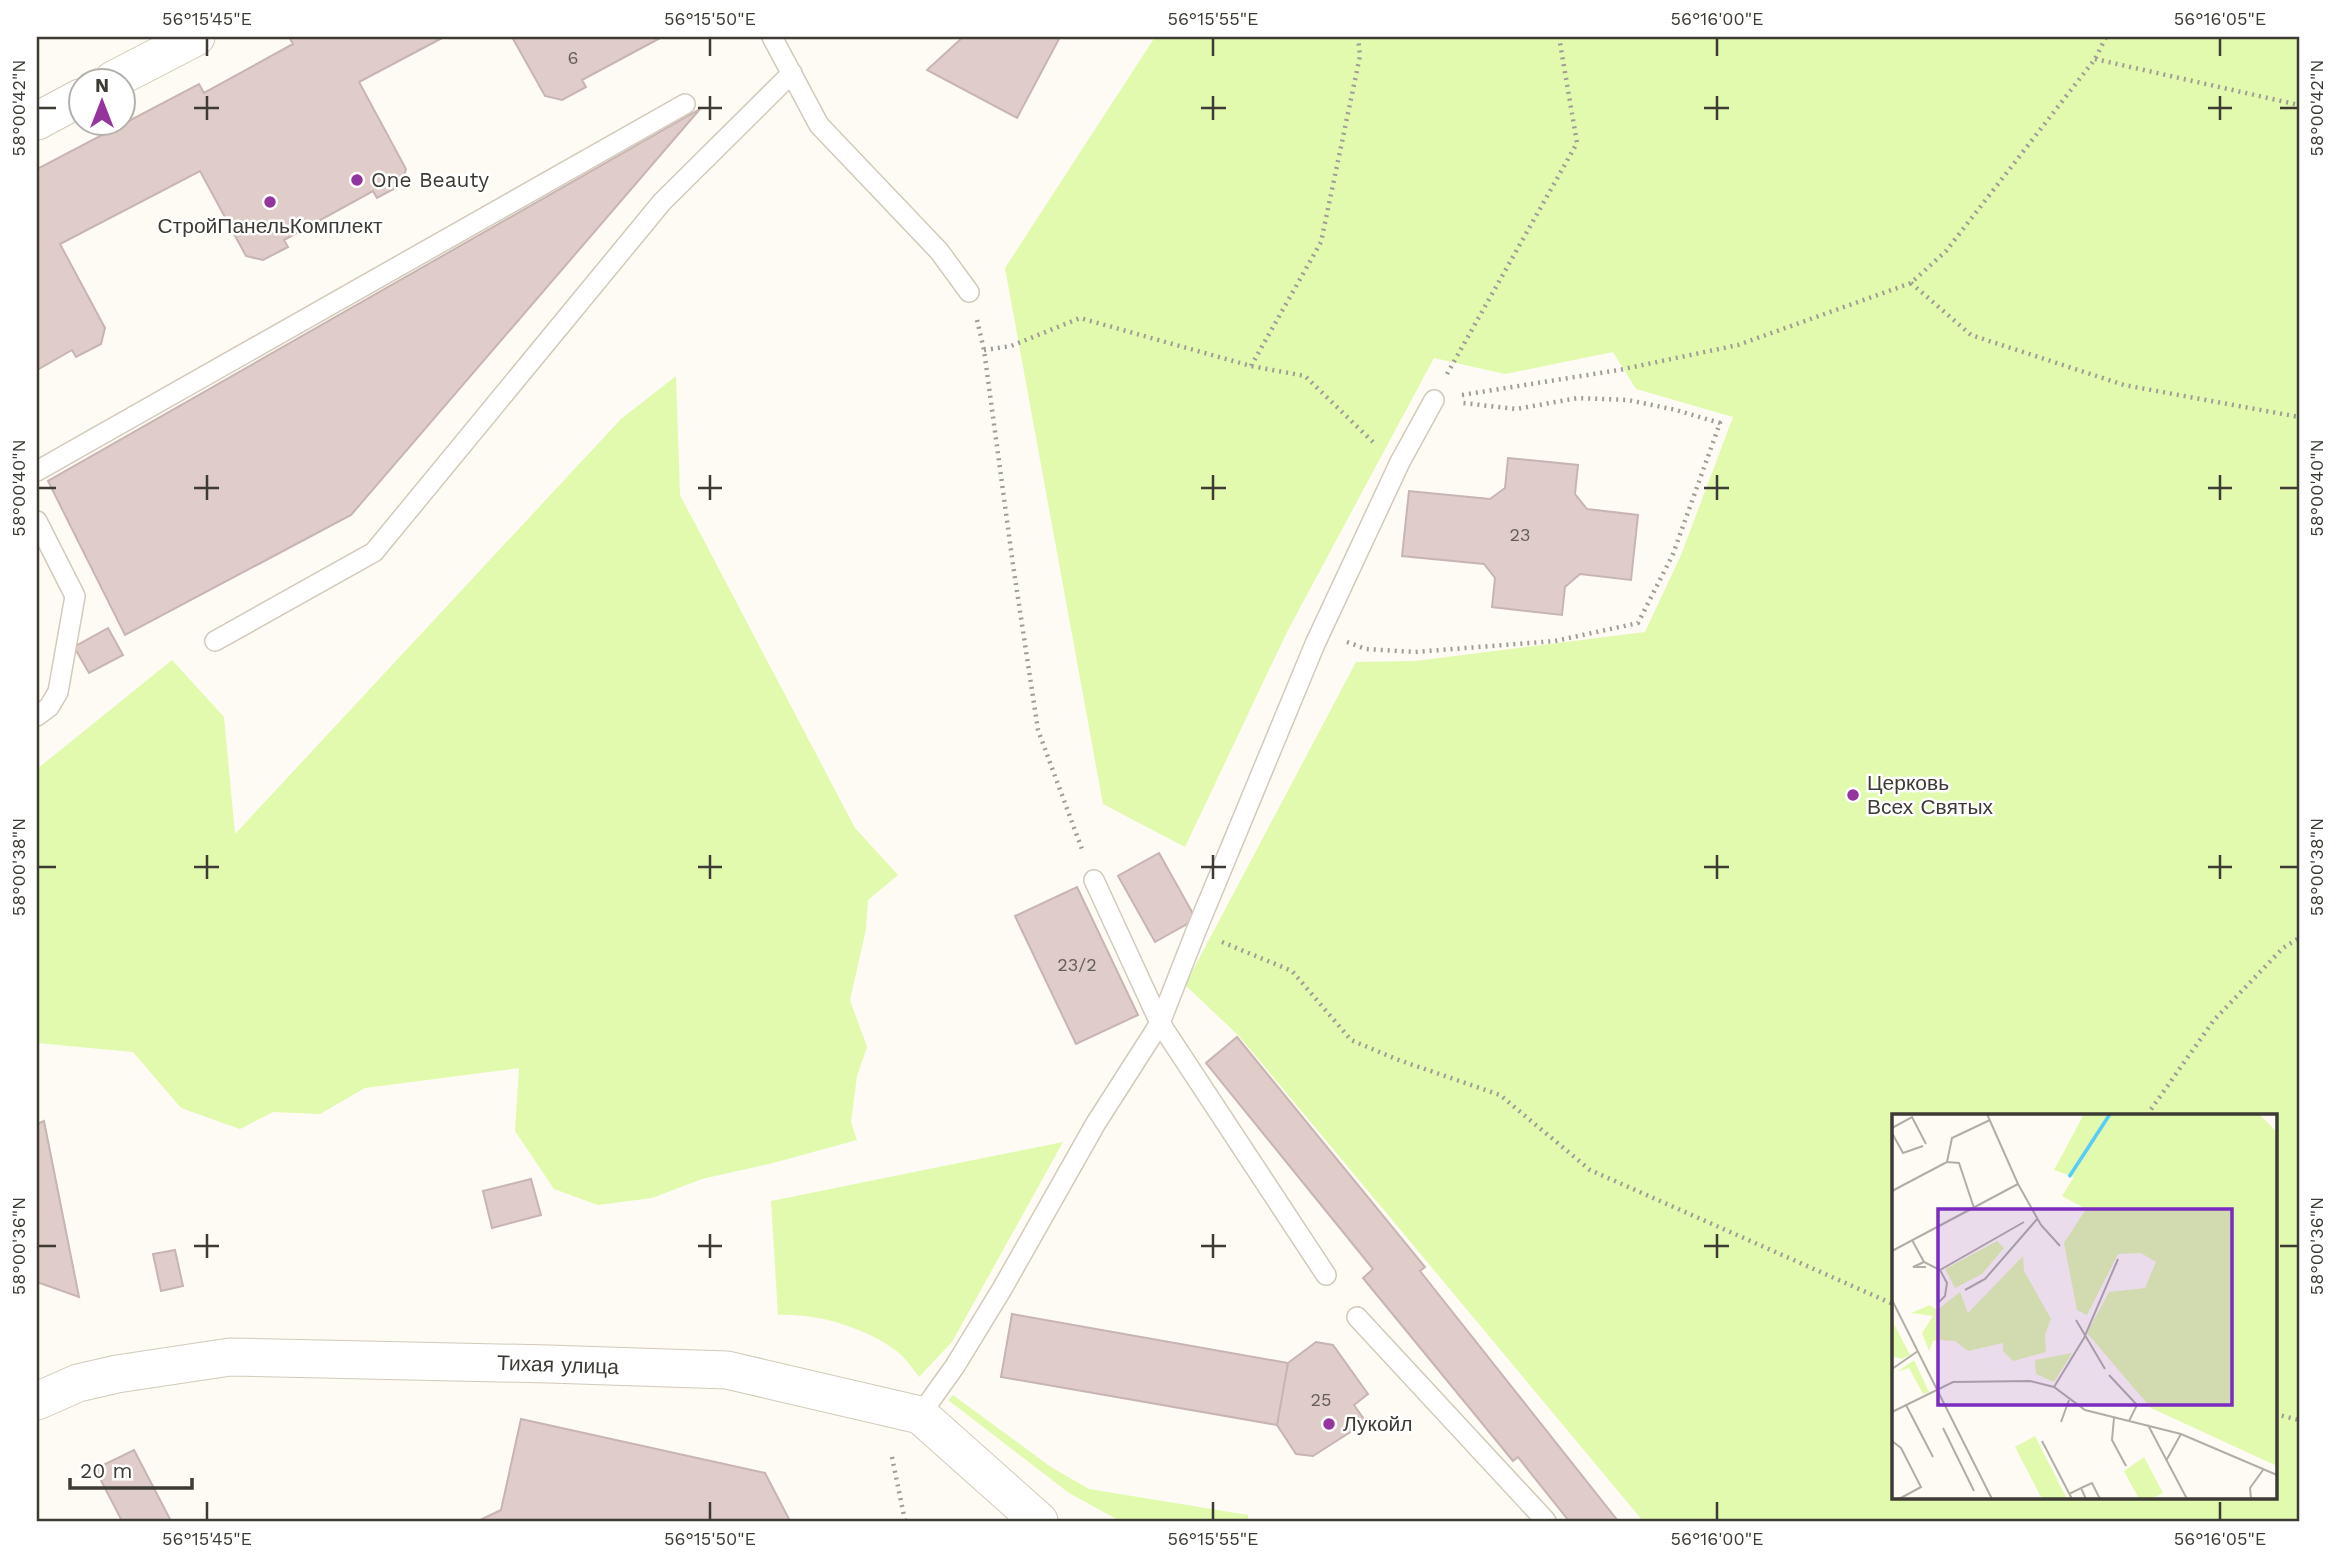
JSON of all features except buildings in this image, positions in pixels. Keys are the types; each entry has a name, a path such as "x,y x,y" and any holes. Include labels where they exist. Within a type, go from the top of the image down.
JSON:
{"street":[{"path":"136,68 196,37"},
{"path":"37,121 66,105"},
{"name":"Тихая улица","path":"37,1401 78,1383 117,1374 230,1357 727,1370 920,1415 1038,1521"}],"lane":[{"path":"772,37 819,125 939,251 970,292"},
{"path":"215,640 374,552 663,202 792,73"},
{"path":"37,471 685,104"},
{"path":"920,1415 955,1366 1096,1123 1160,1023 1321,632 1400,462 1434,400"},
{"path":"37,521 75,596 58,692 49,707 37,716"},
{"path":"1094,880 1160,1023 1326,1275"},
{"path":"1357,1317 1546,1521"}],"path":[{"path":"1251,366 1321,242 1360,56 1358,37"},
{"path":"1434,400 1577,144 1559,37"},
{"path":"1434,400 1619,370 1738,345 1911,284 1947,251 2095,59 2106,37"},
{"path":"2095,59 2299,105"},
{"path":"1911,284 1971,335 2124,384 2299,417"},
{"path":"970,292 984,350 1038,730 1094,880"},
{"path":"984,350 1011,346 1080,318 1251,366 1305,376 1380,450 1400,462"},
{"path":"1321,632 1366,649 1415,652 1555,640 1639,623 1672,554 1720,424 1676,410 1628,400 1578,398 1516,409 1434,400"},
{"path":"1196,931 1292,971 1351,1040 1396,1059 1500,1095 1590,1170 1892,1304"},
{"path":"2148,1114 2214,1020 2283,948 2299,938"},
{"path":"2276,1414 2299,1420"},
{"path":"892,1457 905,1521"}],"green space":[{"path":"1155,37 2299,37 2299,1521 1643,1521 1239,1036 1185,985 1356,662 1415,661 1645,632 1681,555 1733,417 1636,389 1613,352 1505,374 1434,358 1287,632 1185,847 1103,804 1005,268"},
{"path":"676,376 680,495 855,828 898,875 868,900 866,929 850,1000 867,1047 857,1076 851,1122 857,1140 702,1179 652,1198 598,1205 554,1189 515,1131 519,1068 365,1088 320,1114 273,1112 240,1129 181,1108 133,1052 37,1043 37,769 172,660 224,717 235,834 621,419"},
{"path":"1063,1142 952,1342 919,1377 898,1352 857,1329 809,1317 778,1315 771,1201"},
{"path":"953,1395 1051,1467 1089,1489 1248,1515 1248,1521 1120,1521 1069,1493 948,1400"}],"place":[{"name":"One Beauty","path":"357,180"},
{"name":"СтройПанельКомплект","path":"270,202"},
{"name":"Церковь Всех Святых","path":"1853,795"},
{"name":"Лукойл","path":"1329,1424"}]}
